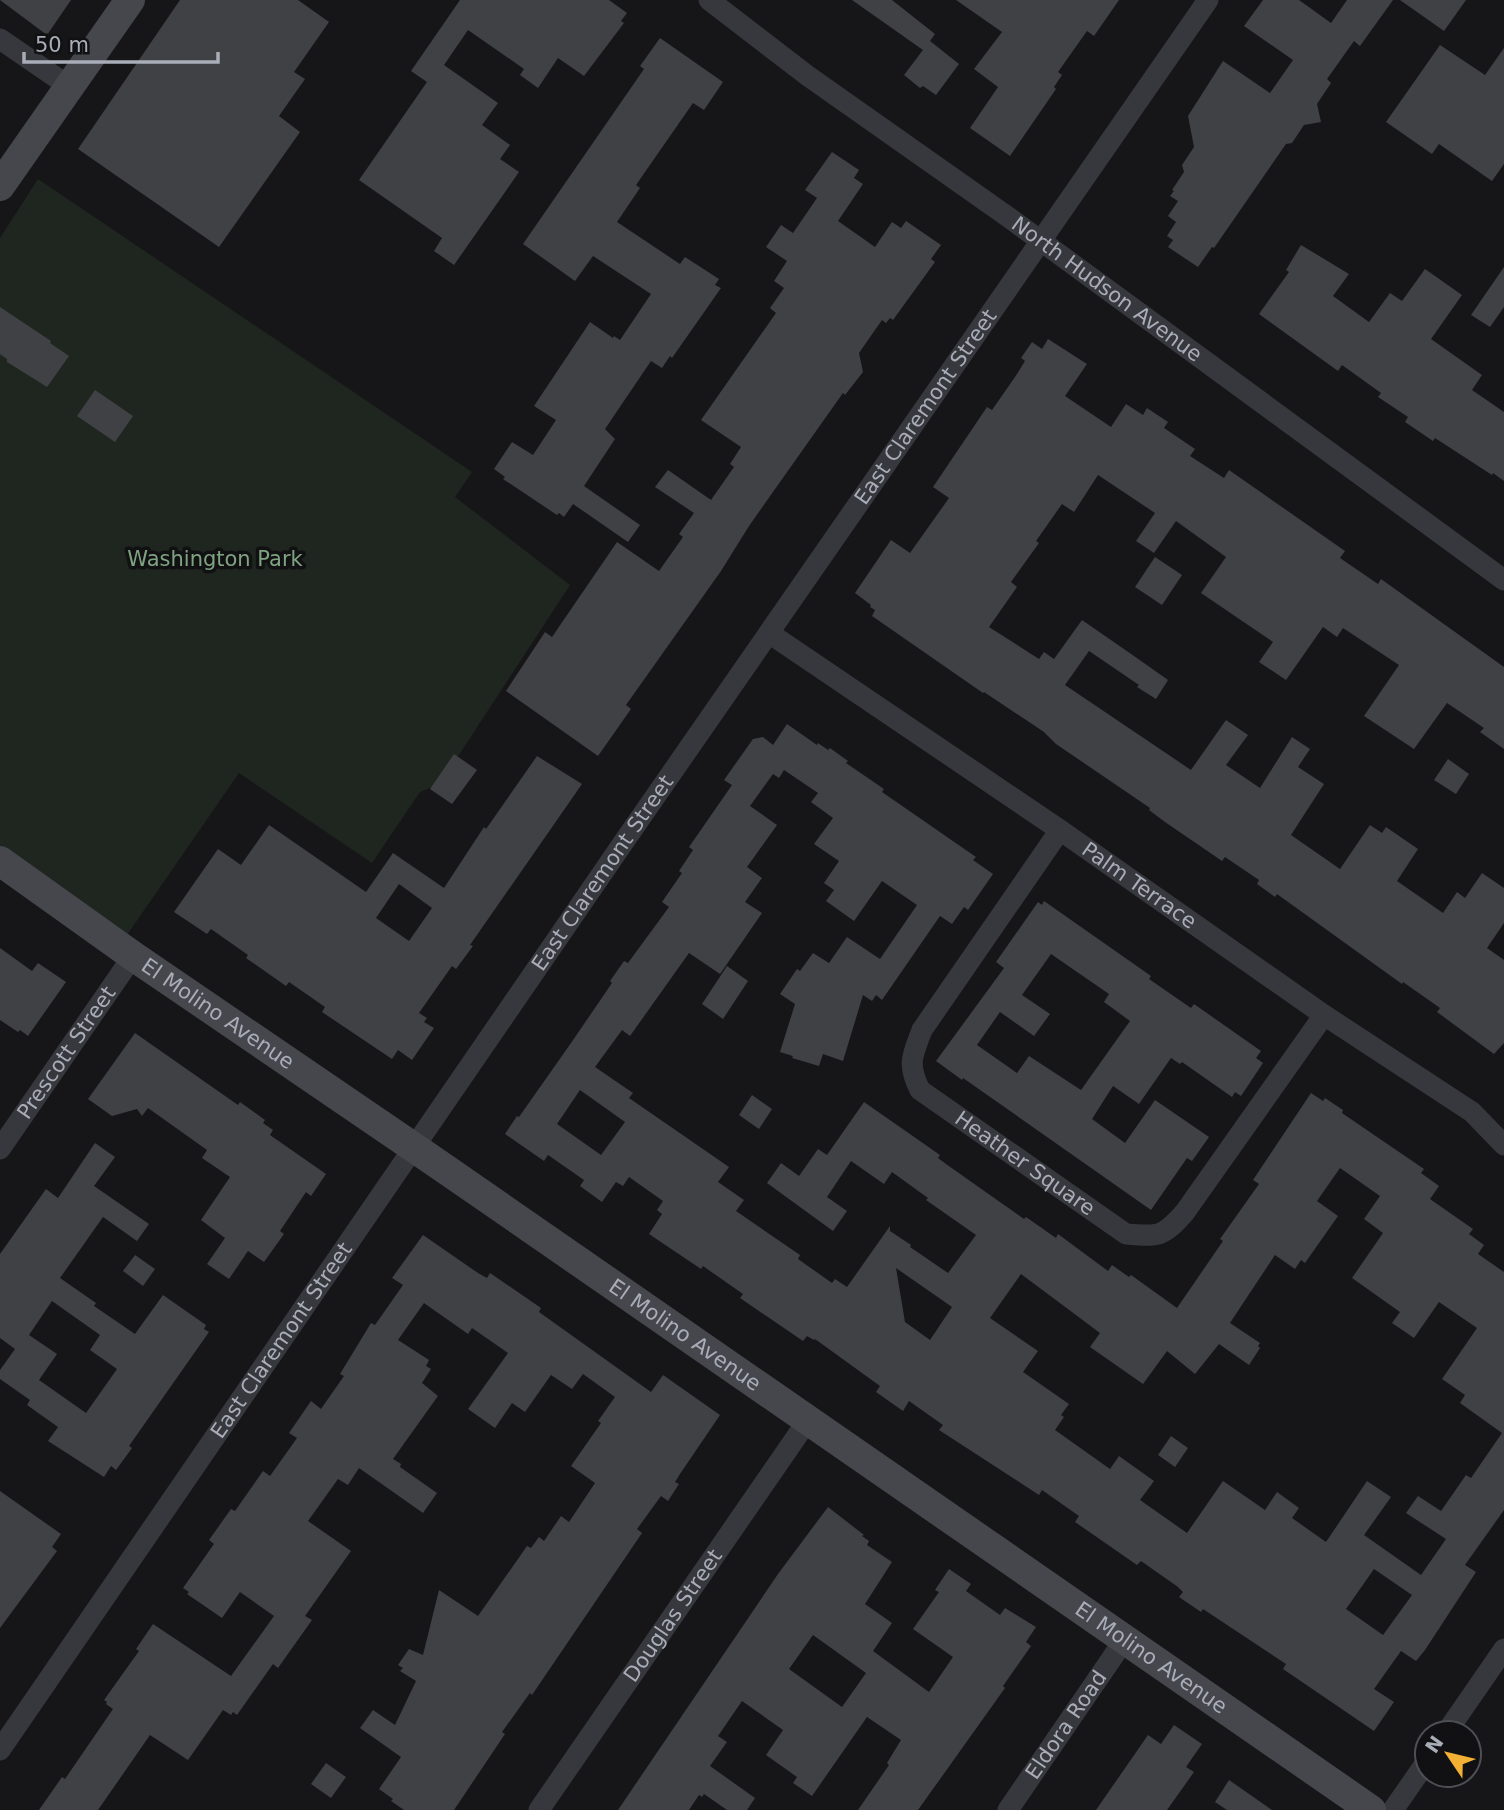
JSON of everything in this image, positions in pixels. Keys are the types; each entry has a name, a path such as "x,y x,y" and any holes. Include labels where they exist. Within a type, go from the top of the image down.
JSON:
{"street":[{"path":"0,186 130,0"},
{"name":"North Hudson Avenue","path":"709,0 808,76 1041,242 1504,580"},
{"name":"East Claremont Street","path":"0,1750 1208,0"},
{"path":"0,39 70,87"},
{"name":"Palm Terrace","path":"769,633 1060,830 1324,1015 1472,1112 1504,1145"},
{"name":"Heather Square","path":"1060,830 922,1030 912,1055 912,1075 920,1090 943,1107 1126,1234 1156,1237 1172,1227 1185,1212 1324,1015"},
{"name":"El Molino Avenue","path":"0,861 133,956 414,1147 1371,1810"},
{"name":"Prescott Street","path":"0,1150 133,956"},
{"name":"Douglas Street","path":"539,1810 808,1420"},
{"name":"Eldora Road","path":"1008,1810 1125,1639"},
{"path":"1456,1719 1504,1649"},
{"path":"1393,1810 1413,1781"}],"green space":[{"name":"Washington Park","path":"38,179 472,472 455,497 570,585 440,784 420,792 372,863 239,773 127,935 0,847 0,238"}],"building":[{"path":"0,0 71,0 47,35"},
{"path":"180,0 298,0 329,22 294,72 305,79 279,116 300,132 219,247 78,149"},
{"path":"460,0 609,0 627,13 621,21 624,23 584,76 558,58 538,88 520,75 524,69 468,30 444,65 498,103 482,125 510,145 500,159 519,172 454,265 434,251 442,238 359,180 427,82 411,71"},
{"path":"852,0 892,0 935,34 930,41 959,64 936,95 923,86 920,88 904,75 923,50"},
{"path":"956,0 1119,0 1094,36 1087,31 1058,72 1062,75 1054,87 1056,89 1010,156 970,128 998,87 974,69 1002,32"},
{"path":"1263,0 1299,0 1331,23 1347,0 1393,0 1360,46 1354,41 1327,79 1331,83 1317,104 1321,122 1304,125 1292,143 1286,144 1198,267 1168,247 1173,240 1167,236 1176,222 1168,216 1178,201 1170,196 1184,172 1182,165 1194,147 1188,116 1223,61 1270,93 1293,60 1244,26"},
{"path":"1400,0 1466,0 1444,31"},
{"path":"660,38 723,82 704,110 693,103 636,185 640,188 617,222 680,264 685,257 719,279 715,285 721,288 672,358 670,356 662,368 651,361 605,429 615,439 584,486 640,525 628,542 573,504 564,517 559,513 557,515 503,479 505,477 494,469 512,442 533,455 556,420 534,406 590,322 620,340 651,294 593,256 575,281 523,244 644,69 640,66"},
{"path":"1440,45 1485,75 1504,48 1504,164 1492,181 1439,144 1432,154 1386,122"},
{"path":"832,152 859,170 854,178 863,184 838,221 875,247 892,222 901,228 906,221 941,245 931,259 935,262 893,320 890,318 886,323 882,320 859,353 863,372 845,395 843,393 749,526 721,571 626,705 631,709 598,756 506,691 545,632 552,637 617,542 659,571 683,537 679,534 694,513 655,487 668,470 711,500 734,467 730,464 741,447 701,420 776,313 770,308 784,288 774,281 787,261 766,247 781,225 793,233 817,198 805,190"},
{"path":"1301,245 1349,274 1333,296 1369,322 1390,293 1402,301 1425,269 1462,295 1431,339 1482,375 1472,390 1504,412 1504,481 1405,422 1408,417 1378,397 1381,393 1342,365 1338,371 1259,314 1289,272 1286,270"},
{"path":"1504,267 1504,307 1490,327 1471,315"},
{"path":"0,307 69,356 47,387 7,362 0,354"},
{"path":"1048,339 1087,364 1065,396 1111,427 1126,404 1143,415 1147,408 1168,422 1164,428 1195,449 1190,456 1224,478 1229,470 1345,551 1340,558 1378,584 1381,579 1504,667 1504,749 1480,732 1484,728 1447,703 1414,749 1364,716 1399,665 1343,628 1337,637 1323,627 1286,680 1259,662 1273,642 1201,593 1226,557 1176,521 1154,553 1136,541 1155,513 1098,475 1074,512 1062,504 1011,582 1017,587 989,627 1039,659 1044,652 1054,659 1082,620 1168,680 1156,699 1089,651 1065,685 1191,770 1226,720 1248,735 1226,765 1260,788 1292,737 1310,749 1298,767 1324,784 1291,835 1340,869 1370,825 1382,833 1386,827 1418,849 1397,881 1443,913 1457,892 1465,898 1482,873 1504,888 1504,923 1487,948 1504,960 1504,1043 1494,1054 1437,1012 1440,1008 1403,982 1402,984 1277,894 1275,897 1257,884 1259,880 1225,857 1222,861 1056,744 1044,732 872,616 875,610 855,593 891,540 910,553 949,498 933,487 987,407 992,410 1015,377 1025,361 1021,358 1032,342 1042,349"},
{"path":"95,390 133,416 115,442 77,416"},
{"path":"1155,557 1182,575 1162,605 1135,587"},
{"path":"787,724 817,745 818,743 828,750 830,748 848,761 846,763 884,789 882,792 976,857 973,860 993,874 968,910 964,907 952,924 940,916 882,1000 876,995 872,1001 863,995 843,1061 823,1054 819,1066 792,1058 793,1056 780,1052 795,1004 780,994 797,969 800,971 813,953 829,963 847,937 880,959 917,905 882,881 854,921 826,901 834,890 824,883 839,861 814,844 833,818 811,802 818,793 784,770 779,778 773,774 750,806 777,825 747,867 762,878 745,902 762,913 720,974 689,953 630,1036 622,1030 595,1067 633,1093 629,1098 729,1167 718,1182 744,1200 736,1211 800,1255 798,1259 832,1283 835,1279 847,1287 890,1226 890,1231 948,1273 976,1235 892,1172 884,1184 851,1161 827,1197 847,1211 833,1231 767,1183 781,1163 799,1176 818,1149 827,1155 864,1102 1024,1219 1026,1217 1056,1238 1058,1234 1108,1271 1112,1265 1129,1277 1131,1275 1177,1308 1223,1241 1220,1239 1259,1184 1253,1180 1311,1093 1323,1101 1325,1098 1343,1110 1342,1113 1424,1169 1421,1173 1439,1186 1430,1199 1473,1229 1469,1234 1484,1245 1478,1254 1504,1272 1504,1510 1465,1565 1476,1572 1425,1650 1416,1661 1401,1651 1374,1689 1394,1702 1374,1731 1283,1669 1286,1664 1203,1609 1201,1612 1179,1597 1183,1592 1178,1587 1141,1561 1137,1565 1075,1522 1079,1516 1042,1490 1039,1495 939,1430 943,1425 909,1401 903,1411 876,1392 880,1386 815,1339 807,1336 803,1341 740,1298 743,1294 703,1266 701,1269 649,1234 662,1214 657,1210 663,1201 629,1177 623,1186 616,1182 602,1202 580,1186 584,1180 548,1155 544,1161 505,1134 571,1043 624,961 628,963 669,907 662,902 682,873 679,871 693,850 689,847 732,785 724,780 753,739 763,737 773,745","holes":["580,1090 625,1122 601,1155 557,1124","1340,1168 1380,1196 1364,1219 1383,1233 1352,1278 1400,1312 1392,1323 1414,1338 1439,1302 1477,1328 1442,1379 1465,1395 1460,1403 1502,1433 1471,1478 1466,1475 1441,1511 1418,1496 1406,1513 1446,1539 1421,1575 1364,1535 1391,1497 1367,1481 1326,1542 1292,1518 1299,1508 1277,1492 1265,1510 1223,1481 1187,1533 1140,1500 1154,1481 1119,1456 1110,1469 1055,1430 1069,1404 1023,1372 1038,1351 990,1318 1021,1274 1100,1333 1090,1347 1143,1384 1167,1351 1195,1374 1219,1344 1249,1365 1260,1348 1260,1343 1230,1323 1275,1255 1295,1269 1301,1260 1305,1263 1338,1216 1317,1201","896,1268 952,1307 930,1340 905,1322","1374,1569 1412,1595 1383,1635 1346,1609"]},
{"path":"454,754 477,770 452,804 430,789"},
{"path":"537,756 582,784 470,945 473,946 456,969 452,966 419,1013 427,1018 424,1022 434,1028 412,1060 398,1050 392,1059 322,1012 325,1007 289,982 286,986 211,929 207,934 174,912 218,849 241,865 269,825 366,892 393,853 444,888 484,827 486,829","holes":["399,884 432,908 409,941 376,918"]},
{"path":"1448,759 1469,774 1456,794 1434,780"},
{"path":"1044,901 1151,976 1149,979 1191,1008 1194,1004 1261,1051 1256,1058 1263,1063 1241,1096 1235,1092 1232,1097 1182,1062 1180,1064 1171,1058 1139,1104 1113,1086 1092,1119 1125,1143 1155,1100 1209,1137 1192,1161 1187,1158 1151,1210 936,1061 1004,968 996,962 1038,902 1042,905","holes":["1051,954 1109,994 1104,1002 1130,1021 1081,1090 1029,1056 1017,1073 977,1045 1000,1012 1034,1036 1050,1014 1022,995"]},
{"path":"0,948 32,971 38,963 66,982 28,1036 0,1020"},
{"path":"727,966 748,981 723,1019 702,1004"},
{"path":"135,1033 238,1105 240,1102 265,1120 263,1123 273,1130 270,1135 326,1174 311,1196 306,1192 280,1231 284,1234 264,1262 248,1251 229,1279 207,1264 225,1238 201,1220 230,1177 202,1158 207,1150 148,1108 142,1116 137,1109 112,1116 88,1099"},
{"path":"752,1095 772,1109 759,1129 739,1115"},
{"path":"95,1143 115,1157 94,1186 149,1224 137,1241 103,1217 60,1278 135,1334 163,1295 206,1325 204,1329 209,1332 129,1446 132,1448 116,1470 111,1466 104,1477 48,1441 58,1427 27,1405 30,1400 0,1379 0,1370 15,1349 0,1338 0,1254 46,1189 58,1198","holes":["52,1301 100,1335 90,1350 117,1369 86,1413 39,1380 57,1354 29,1335"]},
{"path":"423,1235 478,1273 487,1278 490,1273 541,1308 539,1312 651,1392 663,1375 720,1415 675,1482 679,1484 668,1501 661,1496 637,1529 642,1533 532,1695 530,1693 502,1732 505,1734 454,1810 404,1810 391,1801 393,1799 379,1789 401,1757 360,1728 373,1710 395,1725 416,1681 400,1671 403,1668 398,1665 409,1649 423,1655 439,1590 478,1616 527,1546 531,1548 539,1537 544,1541 561,1516 569,1522 595,1483 571,1466 601,1423 598,1421 615,1397 583,1374 572,1389 551,1375 525,1412 512,1403 495,1428 468,1409 508,1353 472,1328 468,1334 424,1303 398,1340 429,1360 426,1366 431,1369 422,1383 438,1396 393,1459 437,1493 423,1513 359,1468 348,1485 338,1479 308,1521 351,1551 305,1616 312,1620 278,1668 273,1664 237,1715 223,1710 188,1760 150,1735 98,1810 39,1810 62,1777 65,1779 113,1709 104,1700 139,1651 136,1649 153,1624 231,1676 274,1616 240,1592 222,1618 187,1594 189,1592 183,1588 214,1544 209,1540 231,1509 235,1511 263,1471 270,1476 297,1438 289,1433 311,1401 321,1409 344,1376 340,1374 371,1323 375,1325 403,1285 392,1278"},
{"path":"135,1255 155,1269 143,1286 123,1271"},
{"path":"1171,1436 1188,1448 1175,1467 1158,1455"},
{"path":"0,1491 61,1534 52,1547 57,1551 0,1628"},
{"path":"828,1507 864,1535 862,1536 869,1541 867,1545 892,1562 865,1604 892,1623 873,1651 929,1692 953,1657 913,1629 939,1592 935,1590 949,1569 971,1584 966,1591 1000,1615 1005,1608 1036,1627 1026,1642 1031,1646 1003,1686 1005,1688 918,1810 858,1810 889,1765 887,1763 901,1740 867,1717 812,1796 793,1783 797,1777 766,1755 783,1730 742,1701 718,1736 727,1742 710,1766 755,1798 747,1810 727,1810 704,1794 702,1797 699,1795 689,1810 618,1810 778,1574","holes":["813,1635 866,1673 842,1707 789,1669"]},
{"path":"1174,1725 1202,1744 1186,1767 1194,1772 1167,1810 1096,1810 1148,1735 1161,1744"},
{"path":"326,1763 346,1777 331,1798 311,1784"},
{"path":"1229,1780 1272,1810 1227,1810 1215,1802"}]}
